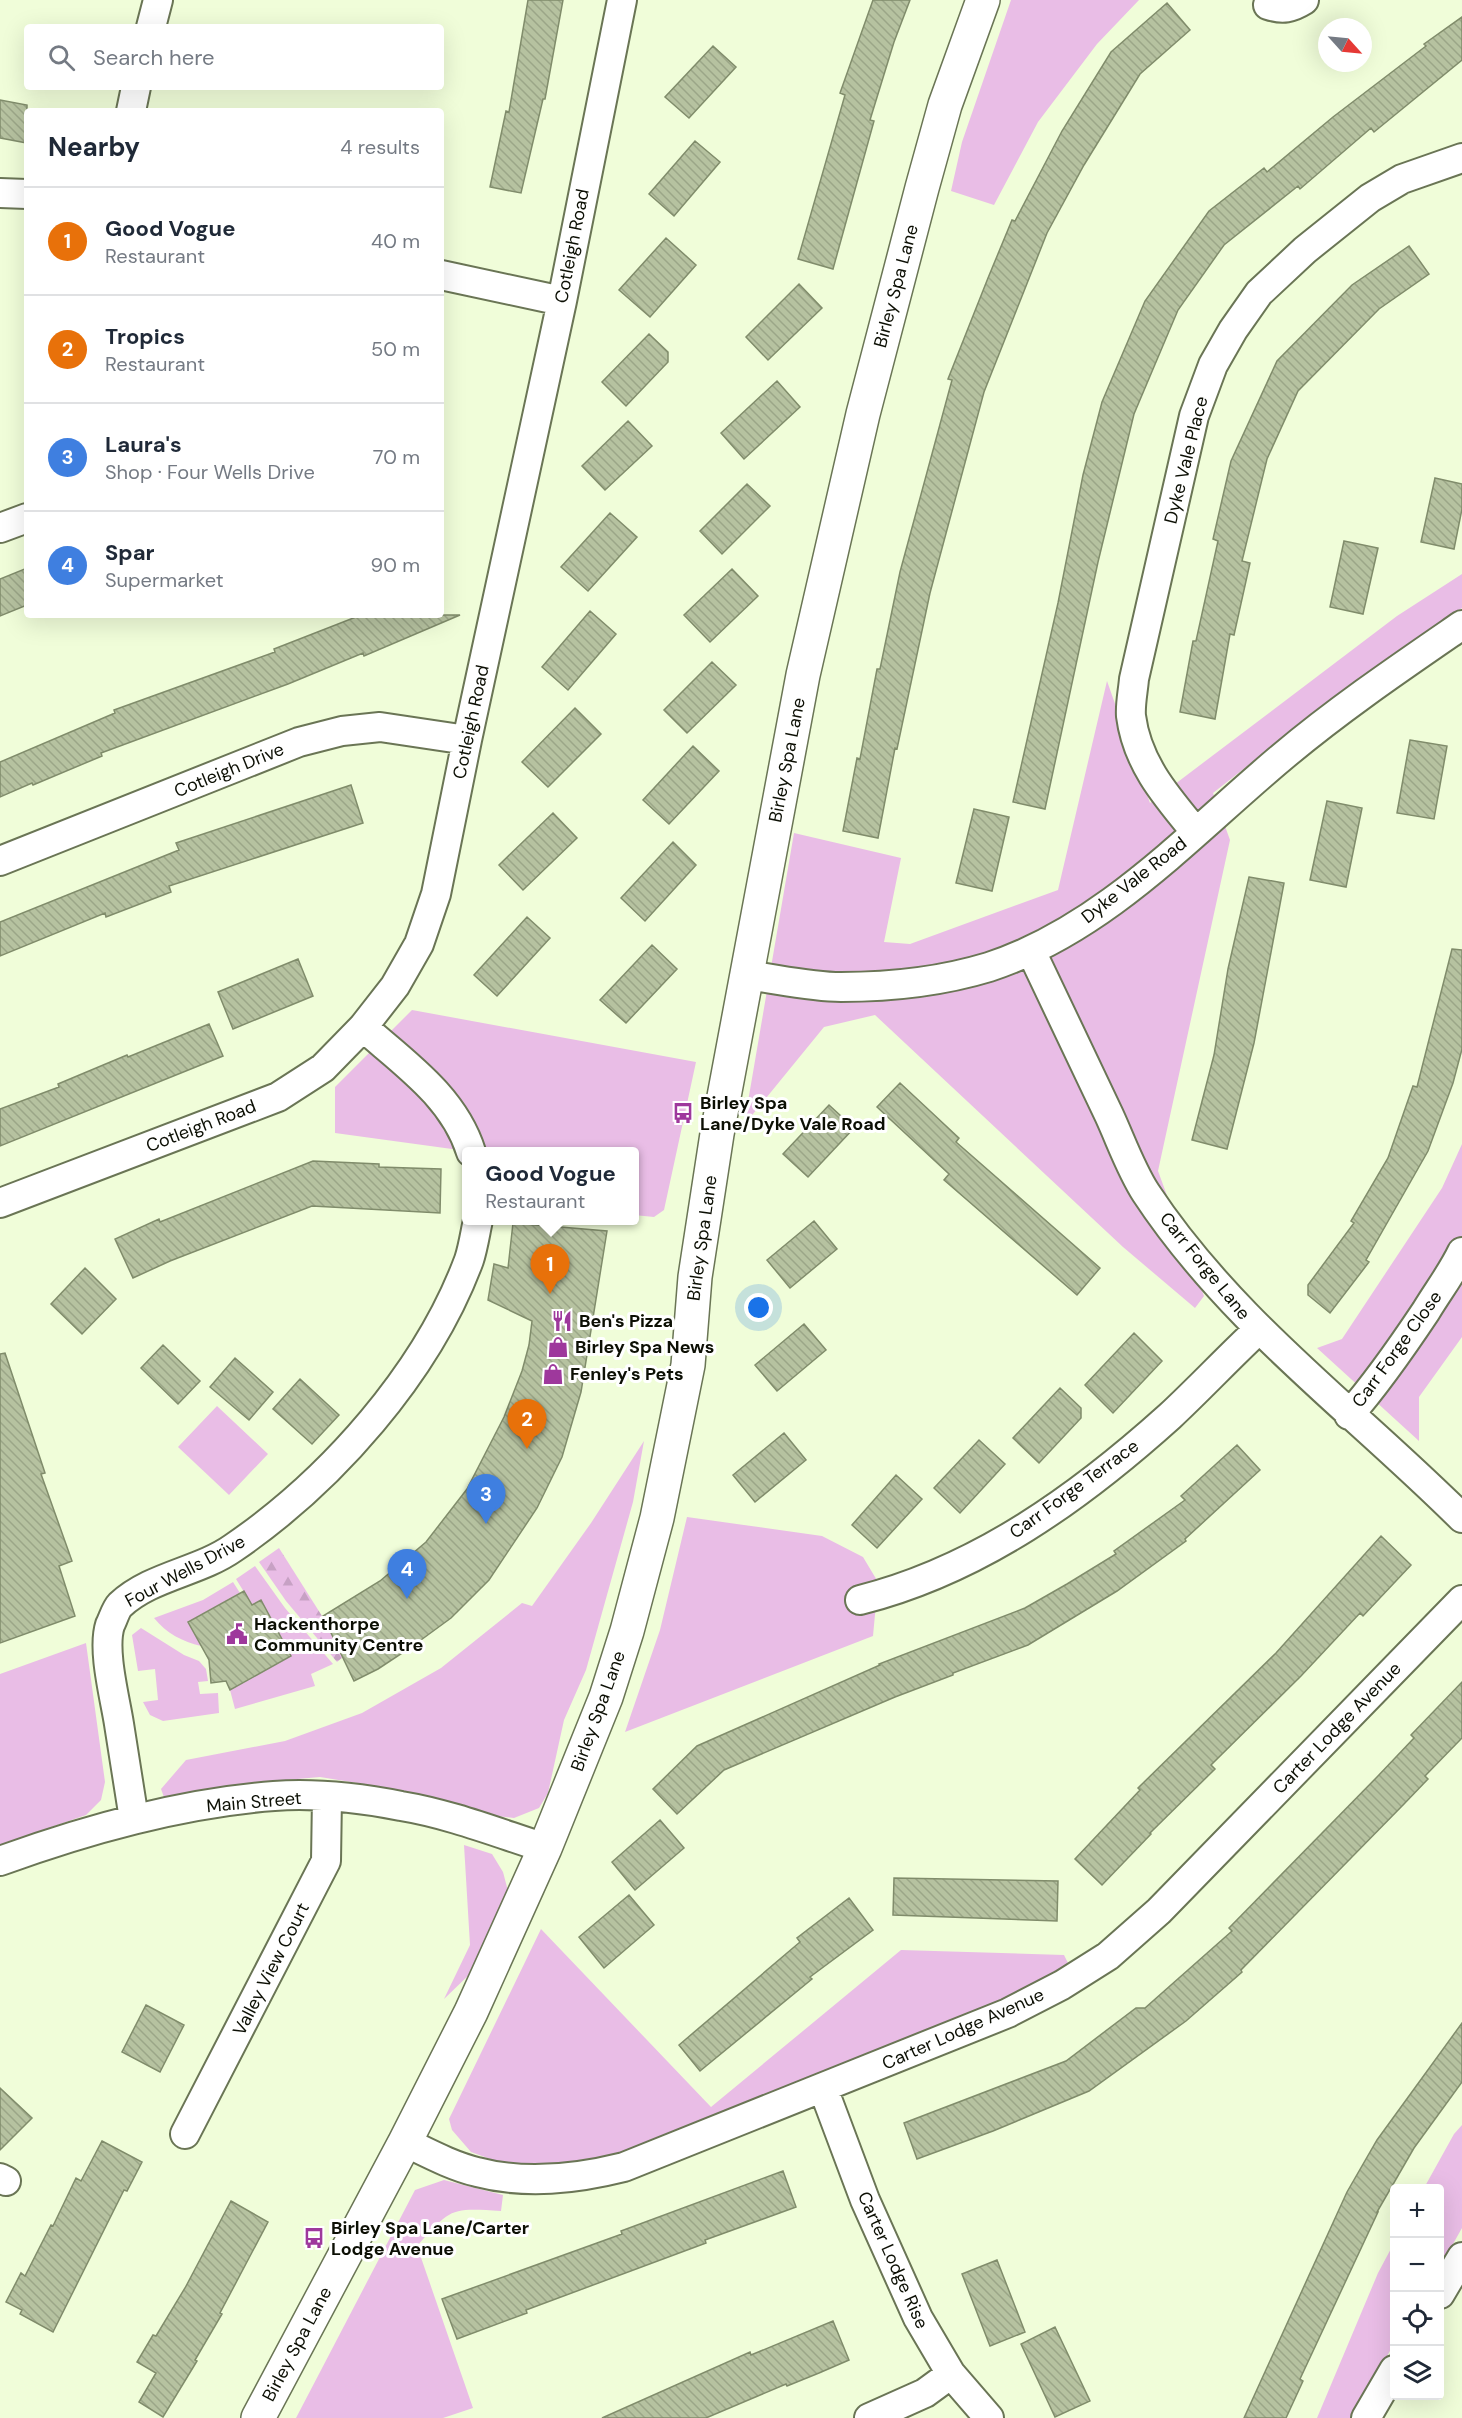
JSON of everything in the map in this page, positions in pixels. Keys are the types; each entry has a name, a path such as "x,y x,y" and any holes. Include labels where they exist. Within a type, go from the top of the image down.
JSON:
{"street":[{"path":"152,24 158,0"},
{"name":"Cotleigh Road","path":"0,1203 278,1097 323,1068 363,1027 395,986 419,944 436,894 466,740 562,301 622,0"},
{"name":"Birley Spa Lane","path":"258,2418 405,2142 471,2012 545,1848 606,1697 627,1631 657,1518 688,1365 695,1277 717,1134 803,675 863,414 945,105 983,0"},
{"path":"1268,5 1279,8 1292,7 1304,0"},
{"path":"132,108 135,90"},
{"name":"Dyke Vale Place","path":"1195,831 1156,783 1138,751 1131,715 1134,679 1194,416 1213,365 1233,330 1259,293 1305,250 1370,198 1402,179 1462,158"},
{"path":"0,193 24,194"},
{"path":"444,276 562,301"},
{"path":"0,528 24,519"},
{"name":"Dyke Vale Road","path":"746,975 839,987 886,985 944,977 987,967 1032,951 1082,922 1142,878 1285,755 1462,625"},
{"name":"Cotleigh Drive","path":"0,861 299,742 342,731 380,727 466,740"},
{"name":"Carr Forge Lane","path":"1032,951 1145,1192 1194,1257 1258,1329 1349,1415 1409,1465 1462,1518"},
{"path":"363,1027 426,1081 450,1109 470,1147"},
{"name":"Four Wells Drive","path":"134,1818 108,1660 109,1628 119,1606 145,1588 231,1550 309,1489 344,1451 415,1364 447,1312 469,1258 477,1225"},
{"name":"Carr Forge Close","path":"1349,1415 1374,1386 1411,1333 1455,1267 1462,1252"},
{"name":"Carr Forge Terrace","path":"860,1600 897,1591 966,1562 1034,1523 1103,1472 1170,1415 1258,1329"},
{"name":"Carter Lodge Avenue","path":"405,2142 476,2172 506,2178 586,2176 624,2167 1008,2013 1062,1985 1108,1956 1159,1911 1462,1600"},
{"name":"Main Street","path":"0,1861 61,1838 134,1818 274,1796 327,1797 402,1806 477,1826 545,1848"},
{"name":"Valley View Court","path":"185,2134 327,1861 327,1797"},
{"name":"Carter Lodge Rise","path":"823,2088 865,2200 918,2319 951,2374 989,2418"},
{"path":"1441,2292 1462,2258"},
{"path":"869,2418 926,2393 951,2374"},
{"path":"1366,2418 1390,2378"}],"green space":[{"path":"1011,0 1139,0 1097,44 1038,122 994,205 951,191 962,142"},
{"path":"1462,574 1462,608 1339,694 1213,793 1230,840 1158,1171 1204,1296 1195,1308 1123,1247 875,1015 824,1027 744,1125 794,833 901,858 884,942 910,944 1058,890 1107,681 1150,803 1397,616"},
{"path":"412,1010 696,1062 664,1210 654,1217 639,1216 639,1147 462,1147 462,1150 335,1133 335,1087"},
{"path":"1462,1144 1462,1337 1419,1397 1419,1441 1317,1348 1342,1339 1442,1188"},
{"path":"217,1406 268,1454 229,1495 178,1447"},
{"path":"644,1441 633,1502 586,1670 564,1720 548,1793 539,1808 514,1818 479,1814 388,1788 320,1777 251,1783 165,1800 161,1789 186,1760 285,1741 362,1713 441,1668 522,1603 532,1606 591,1523"},
{"path":"687,1517 822,1536 863,1557 878,1582 873,1636 625,1732 660,1630"},
{"path":"279,1548 322,1616 343,1657 337,1662 286,1601 259,1562"},
{"path":"255,1566 285,1608 333,1664 311,1674 315,1686 235,1709 230,1690 252,1605 236,1579"},
{"path":"233,1582 240,1593 188,1622 201,1646 175,1636 154,1618 203,1600"},
{"path":"141,1628 184,1655 199,1661 206,1669 208,1681 198,1682 200,1694 218,1693 219,1713 163,1721 150,1715 143,1702 158,1700 155,1669 138,1671 132,1635"},
{"path":"86,1643 105,1782 101,1800 86,1815 0,1845 0,1674"},
{"path":"464,1845 492,1854 503,1872 508,1891 473,1971 444,1999 470,1945"},
{"path":"541,1929 711,2107 901,1950 1064,1955 1069,1965 1011,1996 945,2025 705,2118 619,2154 560,2163 507,2165 471,2152 452,2130 449,2119"},
{"path":"1462,2125 1462,2228 1444,2260 1444,2184 1426,2184 1454,2134"},
{"path":"444,2180 503,2195 501,2211 471,2210 453,2213 437,2224 417,2246 473,2408 443,2418 296,2418 415,2190"},
{"path":"1390,2250 1390,2351 1351,2418 1317,2418 1378,2273"}],"building":[{"path":"528,0 563,0 545,99 543,99 521,193 490,187 506,111 509,112"},
{"path":"873,0 910,0 894,42 870,120 874,121 833,269 798,259 845,95 840,93"},
{"path":"1167,3 1190,30 1140,74 1084,165 1047,233 984,392 930,593 897,749 895,748 878,838 843,831 857,758 860,759 877,669 880,669 900,572 952,380 948,379 1012,220 1015,221 1062,131 1111,52"},
{"path":"1462,17 1462,60 1374,132 1371,128 1300,189 1298,186 1224,245 1178,310 1134,414 1098,562 1045,809 1013,802 1058,603 1083,475 1102,402 1145,301 1209,211 1264,168 1267,172 1333,117 1426,46 1424,44"},
{"path":"713,46 736,67 689,118 665,97"},
{"path":"0,100 27,105 27,108 24,108 24,142 0,138"},
{"path":"695,141 720,162 674,216 649,194"},
{"path":"666,238 696,265 650,317 619,290"},
{"path":"1409,246 1429,274 1379,309 1298,391 1267,459 1242,561 1250,563 1234,635 1230,634 1215,719 1180,712 1193,641 1196,641 1218,541 1213,539 1231,461 1277,361 1352,285"},
{"path":"799,284 822,308 768,360 746,337"},
{"path":"649,334 668,352 668,362 626,406 602,382"},
{"path":"777,381 800,407 744,459 721,433"},
{"path":"628,421 652,446 605,490 582,466"},
{"path":"1435,478 1462,484 1462,509 1454,549 1421,542"},
{"path":"747,484 770,506 722,554 700,531"},
{"path":"610,513 637,537 588,591 561,567"},
{"path":"1344,541 1378,548 1363,614 1330,607"},
{"path":"24,569 24,606 0,616 0,579"},
{"path":"732,569 758,596 710,642 684,615"},
{"path":"590,611 616,634 568,690 542,667"},
{"path":"444,615 460,615 364,656 363,653 288,684 101,753 102,756 0,797 0,762 115,713 114,710 275,652 274,649 353,618 444,618"},
{"path":"712,662 736,685 687,733 664,710"},
{"path":"575,708 601,734 548,787 522,762"},
{"path":"1410,740 1447,746 1434,819 1397,813"},
{"path":"693,746 719,771 669,824 643,800"},
{"path":"351,785 363,823 169,886 171,892 106,917 105,913 0,956 0,922 179,850 176,843"},
{"path":"1327,801 1362,808 1346,887 1310,880"},
{"path":"974,809 1009,817 992,891 956,883"},
{"path":"553,813 577,838 523,890 499,865"},
{"path":"673,842 696,865 645,921 621,898"},
{"path":"1249,877 1284,883 1254,1043 1227,1149 1192,1140 1214,1055 1228,969"},
{"path":"527,917 550,938 497,996 474,975"},
{"path":"652,945 677,969 626,1023 600,1000"},
{"path":"1452,949 1462,950 1462,1049 1453,1083 1428,1151 1366,1260 1369,1262 1330,1313 1308,1295 1308,1285 1354,1223 1351,1221 1388,1158 1413,1086 1417,1087"},
{"path":"298,959 313,996 233,1029 218,992"},
{"path":"209,1024 223,1056 0,1146 0,1109 59,1087 58,1084 127,1055 128,1057"},
{"path":"900,1083 959,1138 956,1142 1100,1268 1077,1295 944,1180 949,1174 877,1107"},
{"path":"829,1105 854,1128 808,1177 783,1154"},
{"path":"313,1161 379,1164 379,1167 441,1169 440,1213 312,1206 170,1261 133,1278 115,1239 159,1219 160,1222"},
{"path":"814,1221 837,1249 790,1288 767,1260"},
{"path":"513,1225 607,1231 581,1392 562,1457 537,1508 489,1580 451,1618 378,1669 354,1681 323,1616 380,1581 426,1542 467,1489 504,1417 522,1371 529,1345 532,1321 488,1300 494,1264 508,1268"},
{"path":"85,1268 116,1299 82,1334 51,1304"},
{"path":"804,1324 826,1350 777,1391 755,1365"},
{"path":"1134,1333 1162,1361 1113,1413 1085,1385"},
{"path":"163,1345 200,1381 178,1404 141,1368"},
{"path":"5,1353 45,1473 41,1474 72,1561 59,1566 75,1616 0,1643 0,1354"},
{"path":"235,1358 273,1392 249,1420 210,1387"},
{"path":"300,1379 339,1415 312,1444 273,1409"},
{"path":"1060,1388 1081,1408 1081,1418 1039,1463 1013,1438"},
{"path":"784,1433 806,1460 755,1502 733,1475"},
{"path":"979,1440 1005,1464 960,1513 934,1488"},
{"path":"1237,1445 1260,1470 1185,1539 1186,1541 1117,1591 1028,1645 953,1673 953,1675 895,1697 724,1770 677,1814 653,1789 697,1746 879,1664 1025,1608 1067,1584 1116,1554 1114,1551 1185,1500 1181,1496"},
{"path":"896,1475 922,1499 877,1548 852,1525"},
{"path":"1381,1536 1411,1565 1363,1616 1360,1613 1301,1676 1211,1765 1215,1769 1150,1833 1102,1885 1075,1859 1140,1790 1138,1788 1276,1653"},
{"name":"Hackenthorpe Community Centre","path":"244,1591 252,1605 261,1600 291,1656 230,1690 226,1681 211,1683 209,1660 188,1622"},
{"path":"1462,1682 1462,1738 1425,1776 1428,1779 1241,1970 1242,1972 1186,2021 1089,2091 993,2131 917,2159 904,2123 1066,2061 1136,2008 1145,2008 1232,1931 1229,1928 1414,1738 1411,1735"},
{"path":"660,1820 684,1848 635,1890 612,1862"},
{"path":"894,1878 1058,1881 1057,1921 893,1915"},
{"path":"629,1895 654,1925 604,1968 579,1937"},
{"path":"849,1898 873,1930 810,1977 812,1979 700,2071 679,2045 800,1942 797,1938"},
{"path":"146,2005 184,2025 160,2072 122,2052"},
{"path":"1462,2023 1462,2082 1414,2148 1393,2184 1390,2184 1390,2190 1377,2212 1300,2379 1303,2381 1286,2418 1244,2418 1347,2192 1377,2140"},
{"path":"0,2088 32,2118 0,2150"},
{"path":"102,2141 142,2162 127,2191 124,2190 53,2332 20,2314 22,2310 6,2302 21,2273 25,2276 76,2178 81,2181"},
{"path":"783,2171 796,2207 705,2240 706,2243 526,2310 527,2313 457,2339 442,2299 622,2234 621,2231"},
{"path":"231,2201 268,2222 220,2313 222,2314 195,2360 197,2361 163,2417 139,2402 156,2373 137,2362 185,2288"},
{"path":"997,2260 1025,2332 990,2346 962,2274"},
{"path":"833,2321 849,2360 819,2373 787,2386 786,2384 706,2418 602,2418 750,2352 751,2355"},
{"path":"1055,2327 1090,2401 1055,2417 1021,2344"}],"place":[{"name":"Birley Spa Lane/Dyke Vale Road","path":"683,1113"},
{"name":"Good Vogue","path":"550,1294"},
{"name":"Ben's Pizza","path":"562,1321"},
{"name":"Birley Spa News","path":"558,1347"},
{"name":"Fenley's Pets","path":"553,1374"},
{"name":"Tropics","path":"527,1449"},
{"name":"Laura's","path":"486,1524"},
{"name":"Spar","path":"407,1599"},
{"name":"Hackenthorpe Community Centre","path":"237,1634"},
{"name":"Birley Spa Lane/Carter Lodge Avenue","path":"314,2238"}]}
